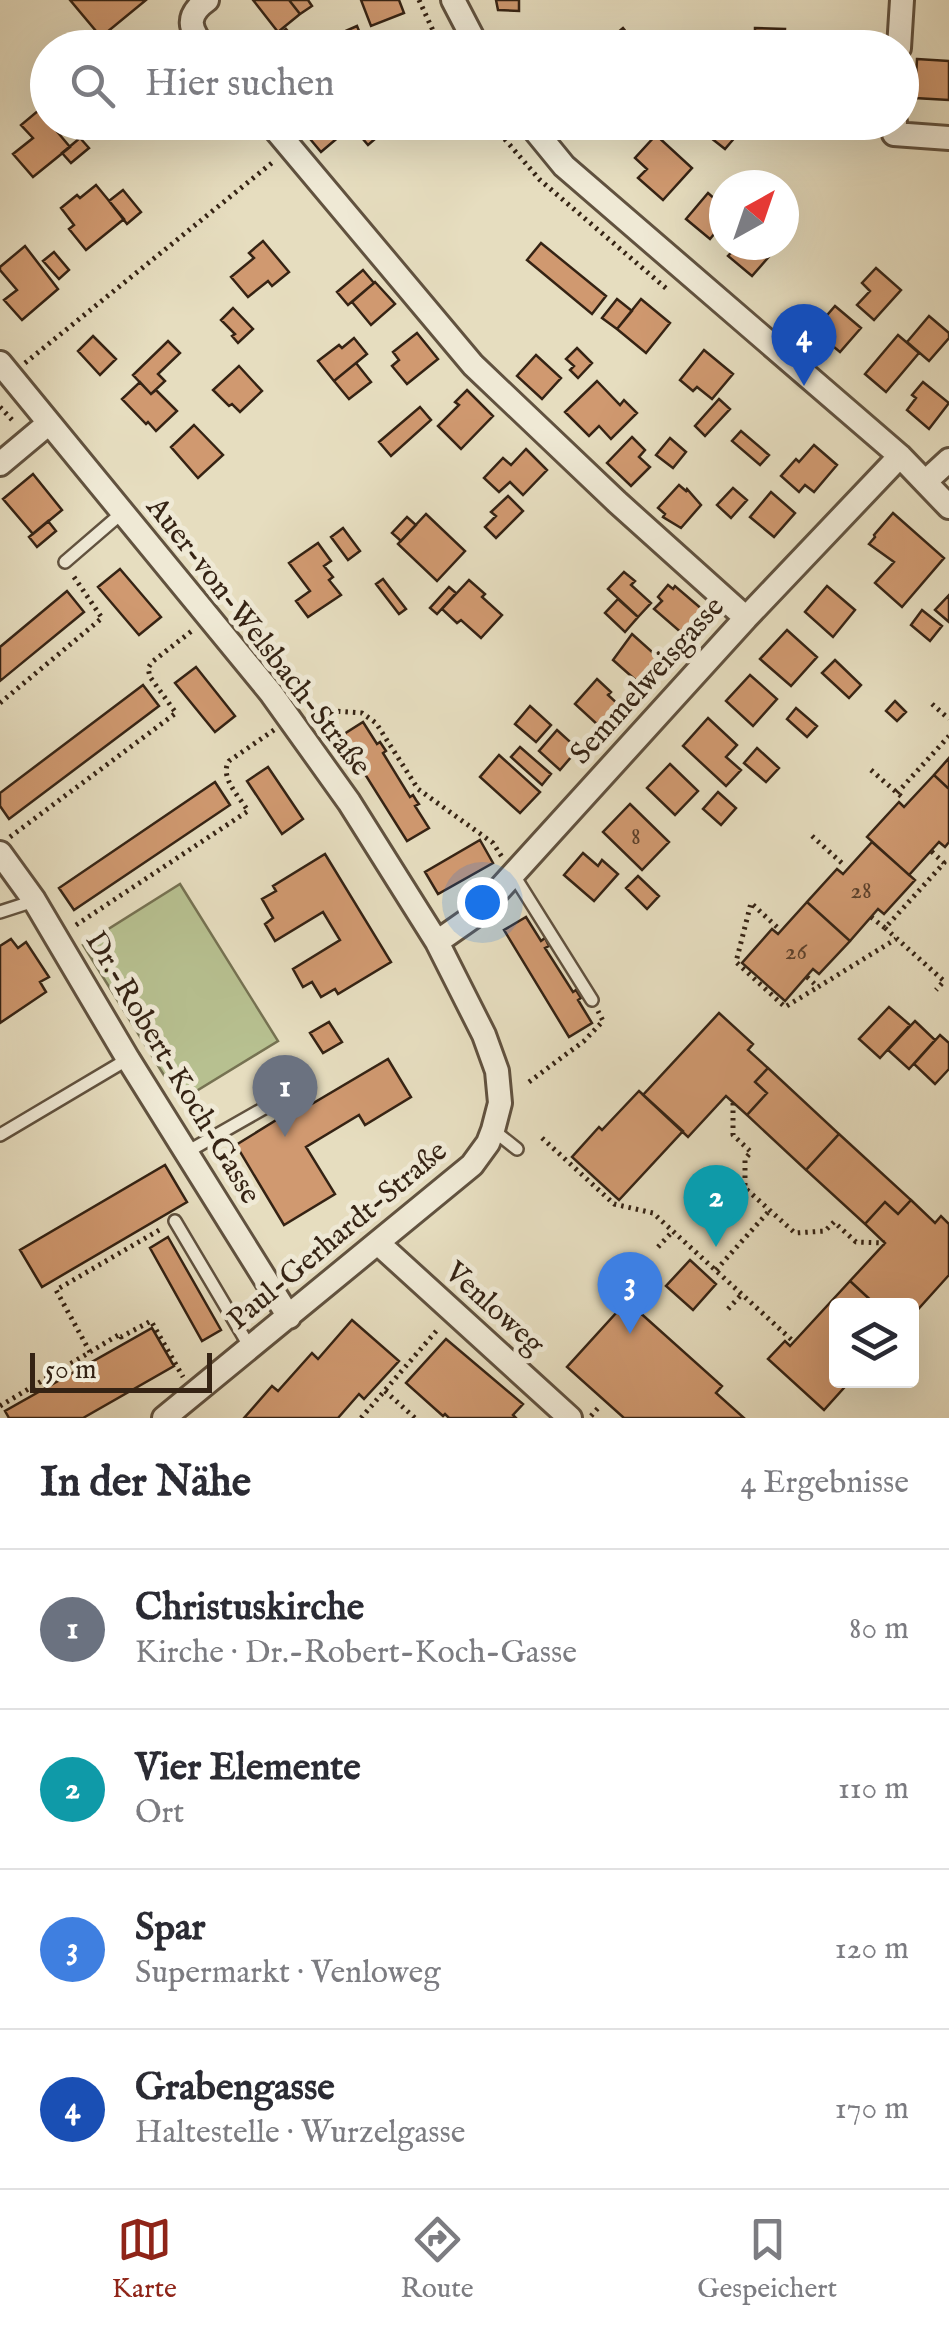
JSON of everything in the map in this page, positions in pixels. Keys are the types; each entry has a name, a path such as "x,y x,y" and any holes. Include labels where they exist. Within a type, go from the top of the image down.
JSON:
{"street":[{"path":"193,30 191,19 206,0"},
{"path":"453,0 469,30"},
{"path":"900,30 902,0"},
{"path":"919,136 949,138"},
{"path":"284,140 473,366 746,618"},
{"path":"543,140 564,166 900,456 949,507"},
{"name":"Auer-von-Welsbach-Straße","path":"5,369 210,617 349,802 436,942 484,1035 496,1071 500,1103 494,1130"},
{"path":"0,464 49,423"},
{"name":"Semmelweisgasse","path":"436,942 476,914 900,456"},
{"path":"925,482 949,460"},
{"name":"Dr.-Robert-Koch-Gasse","path":"0,852 34,900 288,1317"},
{"name":"Paul-Gerhardt-Straße","path":"164,1418 472,1165 494,1130"},
{"name":"Venloweg","path":"379,1244 570,1418"}],"lane":[{"path":"65,562 123,512"},
{"path":"513,874 592,1000"},
{"path":"0,912 34,900"},
{"path":"0,1135 128,1059"},
{"path":"187,1152 266,1106"},
{"path":"494,1130 517,1150"},
{"path":"175,1221 250,1348"}],"path":[{"path":"419,0 433,30"},
{"path":"5,369 291,148"},
{"path":"0,702 102,618 65,562"},
{"path":"0,844 176,713 150,677 148,668 210,617"},
{"path":"932,704 949,719"},
{"path":"57,938 248,810 225,774 229,761 303,710 316,708 362,713 376,723 418,790 493,843 513,874"},
{"path":"871,770 900,796 949,736"},
{"path":"812,836 844,864"},
{"path":"885,928 944,863 931,850"},
{"path":"777,926 751,903 736,962 786,1006 896,939"},
{"path":"871,917 944,982 936,990"},
{"path":"807,977 818,987"},
{"path":"529,1082 584,1041 603,1020 592,1000"},
{"path":"733,1103 733,1135 751,1152 744,1159 745,1188 795,1233 824,1231 834,1222 856,1242 885,1243"},
{"path":"542,1138 614,1204 653,1213 794,1342"},
{"path":"716,1270 770,1210"},
{"path":"90,1352 56,1290 175,1221"},
{"path":"658,1248 673,1231"},
{"path":"728,1309 742,1294"},
{"path":"361,1418 453,1312"},
{"path":"0,1406 120,1334 121,1338 151,1322 193,1395"},
{"path":"385,1392 414,1418"}],"green space":[{"path":"180,884 278,1041 180,1101 83,945"}],"building":[{"path":"70,0 146,0 110,30 95,30"},
{"path":"253,0 289,0 300,14 276,30"},
{"path":"289,0 308,0 312,6 300,14"},
{"path":"361,0 399,0 404,13 371,26"},
{"path":"496,0 519,0 519,11 498,10"},
{"path":"919,59 949,61 949,100 919,98"},
{"path":"30,118 30,135 21,125"},
{"path":"30,140 64,140 70,147 33,177 13,154"},
{"path":"78,140 89,148 71,163 62,153"},
{"path":"311,140 335,140 321,152"},
{"path":"651,140 661,140 692,168 663,200 638,178 647,169 635,158"},
{"path":"714,140 733,140 725,149"},
{"path":"96,185 124,219 86,250 69,229 74,225 61,208"},
{"path":"123,190 141,212 127,224 109,201"},
{"path":"708,193 709,194 709,238 686,219"},
{"path":"263,241 289,272 272,286 268,281 248,297 231,277 254,258 249,253"},
{"path":"541,243 606,296 592,314 527,260"},
{"path":"25,246 58,289 22,320 4,300 17,290 0,267"},
{"path":"54,252 69,270 59,279 43,261"},
{"path":"733,260 766,260 752,276"},
{"path":"876,268 901,290 874,320 857,305 870,291 862,283"},
{"path":"363,270 374,283 348,305 337,292"},
{"path":"375,282 395,304 371,325 352,302"},
{"path":"617,299 632,311 617,329 602,318"},
{"path":"641,299 670,323 646,353 617,329"},
{"path":"835,306 861,328 840,352 817,333"},
{"path":"233,308 253,329 238,343 221,320"},
{"path":"929,316 949,333 949,338 929,361 907,342"},
{"path":"417,333 438,359 407,384 392,366 399,360 393,352"},
{"path":"898,335 919,353 886,392 865,374"},
{"path":"93,336 116,359 100,375 78,351"},
{"path":"354,338 367,354 334,381 318,361"},
{"path":"168,341 180,353 158,374 165,381 151,394 133,375"},
{"path":"577,348 592,363 578,378 570,370 574,366 566,359"},
{"path":"704,350 733,374 712,399 680,380"},
{"path":"536,355 561,378 542,399 517,376"},
{"path":"356,363 371,382 349,399 334,381"},
{"path":"239,366 262,391 240,412 213,390"},
{"path":"597,381 620,405 624,400 637,413 611,439 599,426 589,436 565,412"},
{"path":"140,382 151,394 156,390 177,411 156,431 122,399"},
{"path":"923,382 949,403 929,429 907,410 916,398 912,395"},
{"path":"467,390 493,416 461,449 438,426 459,405 455,402"},
{"path":"719,399 730,409 705,436 695,426"},
{"path":"420,407 431,420 391,456 379,442"},
{"path":"194,425 223,455 198,478 171,447"},
{"path":"741,431 769,455 760,465 732,441"},
{"path":"632,437 645,450 639,457 650,467 631,486 607,463"},
{"path":"670,438 686,452 673,468 656,455"},
{"path":"814,445 837,465 814,492 805,485 799,492 781,476"},
{"path":"526,449 547,470 523,495 510,482 499,492 484,478 503,458 511,465"},
{"path":"33,474 62,510 33,534 3,499"},
{"path":"679,485 701,505 681,528 663,517 665,514 658,508"},
{"path":"733,488 747,500 731,518 717,505"},
{"path":"771,492 795,513 774,537 750,517"},
{"path":"508,496 523,511 496,538 485,527 496,516 491,512"},
{"path":"893,513 944,558 902,607 875,583 894,562 869,544"},
{"path":"426,514 465,551 437,581 398,544"},
{"path":"407,517 416,525 401,541 392,533"},
{"path":"48,521 56,531 37,547 29,537"},
{"path":"343,528 360,551 348,560 331,537"},
{"path":"318,543 331,561 324,566 333,577 329,580 341,595 308,617 296,601 310,591 289,563"},
{"path":"120,569 161,617 139,635 98,587"},
{"path":"624,572 635,581 631,585 651,603 638,617 608,589"},
{"path":"383,579 406,609 399,614 376,584"},
{"path":"469,580 502,615 481,638 442,609"},
{"path":"668,585 673,589 675,586 704,611 684,635 654,609"},
{"path":"827,586 855,610 833,637 805,612"},
{"path":"449,587 456,593 437,614 430,608"},
{"path":"67,591 84,612 0,681 0,647"},
{"path":"949,595 949,622 935,610"},
{"path":"618,599 638,617 625,632 605,613"},
{"path":"922,610 942,626 930,641 911,625"},
{"path":"787,630 817,657 791,686 760,659"},
{"path":"632,634 660,659 639,683 613,660"},
{"path":"835,660 861,685 849,698 822,673"},
{"path":"196,667 235,716 215,732 175,683"},
{"path":"750,675 777,699 753,726 726,701"},
{"path":"597,679 619,705 599,726 575,704"},
{"path":"143,685 159,706 9,819 0,806 0,793"},
{"path":"895,701 906,712 897,721 886,711"},
{"path":"530,706 551,725 536,742 515,724"},
{"path":"796,708 817,726 807,737 787,719"},
{"path":"708,718 737,745 726,757 741,770 726,786 683,746"},
{"path":"363,722 386,751 383,753 410,797 413,795 419,804 415,806 429,828 407,841 341,736"},
{"path":"557,730 578,749 560,770 539,751"},
{"path":"520,747 551,774 542,785 511,757"},
{"path":"757,748 779,768 766,782 744,763"},
{"path":"499,755 540,792 520,813 480,777"},
{"path":"949,758 949,789 934,775"},
{"path":"670,764 698,791 675,815 647,788"},
{"path":"268,767 303,819 282,834 247,781"},
{"path":"934,775 949,789 949,842 945,847 939,842 909,875 867,837 899,802 904,807"},
{"path":"215,782 230,805 74,910 59,888"},
{"path":"718,792 736,808 721,825 703,809"},
{"path":"630,804 669,842 642,870 603,832"},
{"path":"480,840 493,863 438,894 425,872"},
{"path":"872,842 915,880 884,914 878,909 850,941 807,902 837,869 843,874"},
{"path":"583,853 598,866 602,860 618,874 594,901 564,875"},
{"path":"325,854 391,962 338,994 335,989 321,997 312,982 303,987 293,969 340,940 323,912 275,941 265,924 273,918 262,899 276,891 273,886"},
{"path":"638,876 659,896 647,909 626,888"},
{"path":"807,902 850,941 819,974 813,969 785,1001 742,963 772,929 778,934"},
{"path":"526,917 541,941 545,938 549,946 545,948 573,992 576,990 592,1023 569,1037 504,930"},
{"path":"11,939 18,948 26,942 49,977 40,982 46,992 0,1023 0,946"},
{"path":"889,1007 910,1025 880,1058 859,1039"},
{"path":"719,1013 753,1044 748,1050 768,1068 755,1082 767,1093 747,1115 726,1096 688,1137 643,1095"},
{"path":"915,1021 935,1040 909,1069 888,1050"},
{"path":"329,1022 342,1042 323,1053 310,1033"},
{"path":"940,1035 949,1043 949,1069 935,1084 914,1064"},
{"path":"388,1059 411,1097 365,1125 359,1115 306,1147 335,1194 284,1225 236,1145"},
{"path":"768,1068 839,1134 806,1170 747,1115 767,1093 755,1082"},
{"path":"639,1091 683,1131 619,1200 572,1157"},
{"path":"839,1134 911,1200 898,1214 885,1202 865,1224 806,1170"},
{"path":"165,1165 187,1202 42,1287 20,1250"},
{"path":"911,1200 935,1223 941,1216 949,1224 949,1275 919,1308 919,1298 868,1298 850,1281 885,1243 865,1224 885,1202 898,1214"},
{"path":"168,1237 221,1330 202,1341 150,1248"},
{"path":"690,1260 716,1284 693,1310 666,1286"},
{"path":"850,1281 868,1298 834,1298"},
{"path":"627,1301 722,1386 716,1393 744,1418 624,1418 567,1367"},
{"path":"829,1304 829,1388 844,1388 824,1410 768,1359 785,1341 790,1346"},
{"path":"352,1320 399,1361 364,1399 359,1394 338,1418 244,1418 272,1386 278,1391 312,1353 318,1359"},
{"path":"152,1328 174,1366 83,1418 9,1418 5,1411"},
{"path":"446,1339 523,1404 513,1415 516,1418 449,1418 406,1383"}],"place":[{"name":"Grabengasse","path":"804,386"},
{"name":"Christuskirche","path":"285,1137"},
{"name":"Vier Elemente","path":"716,1247"},
{"name":"Spar","path":"630,1334"}]}
